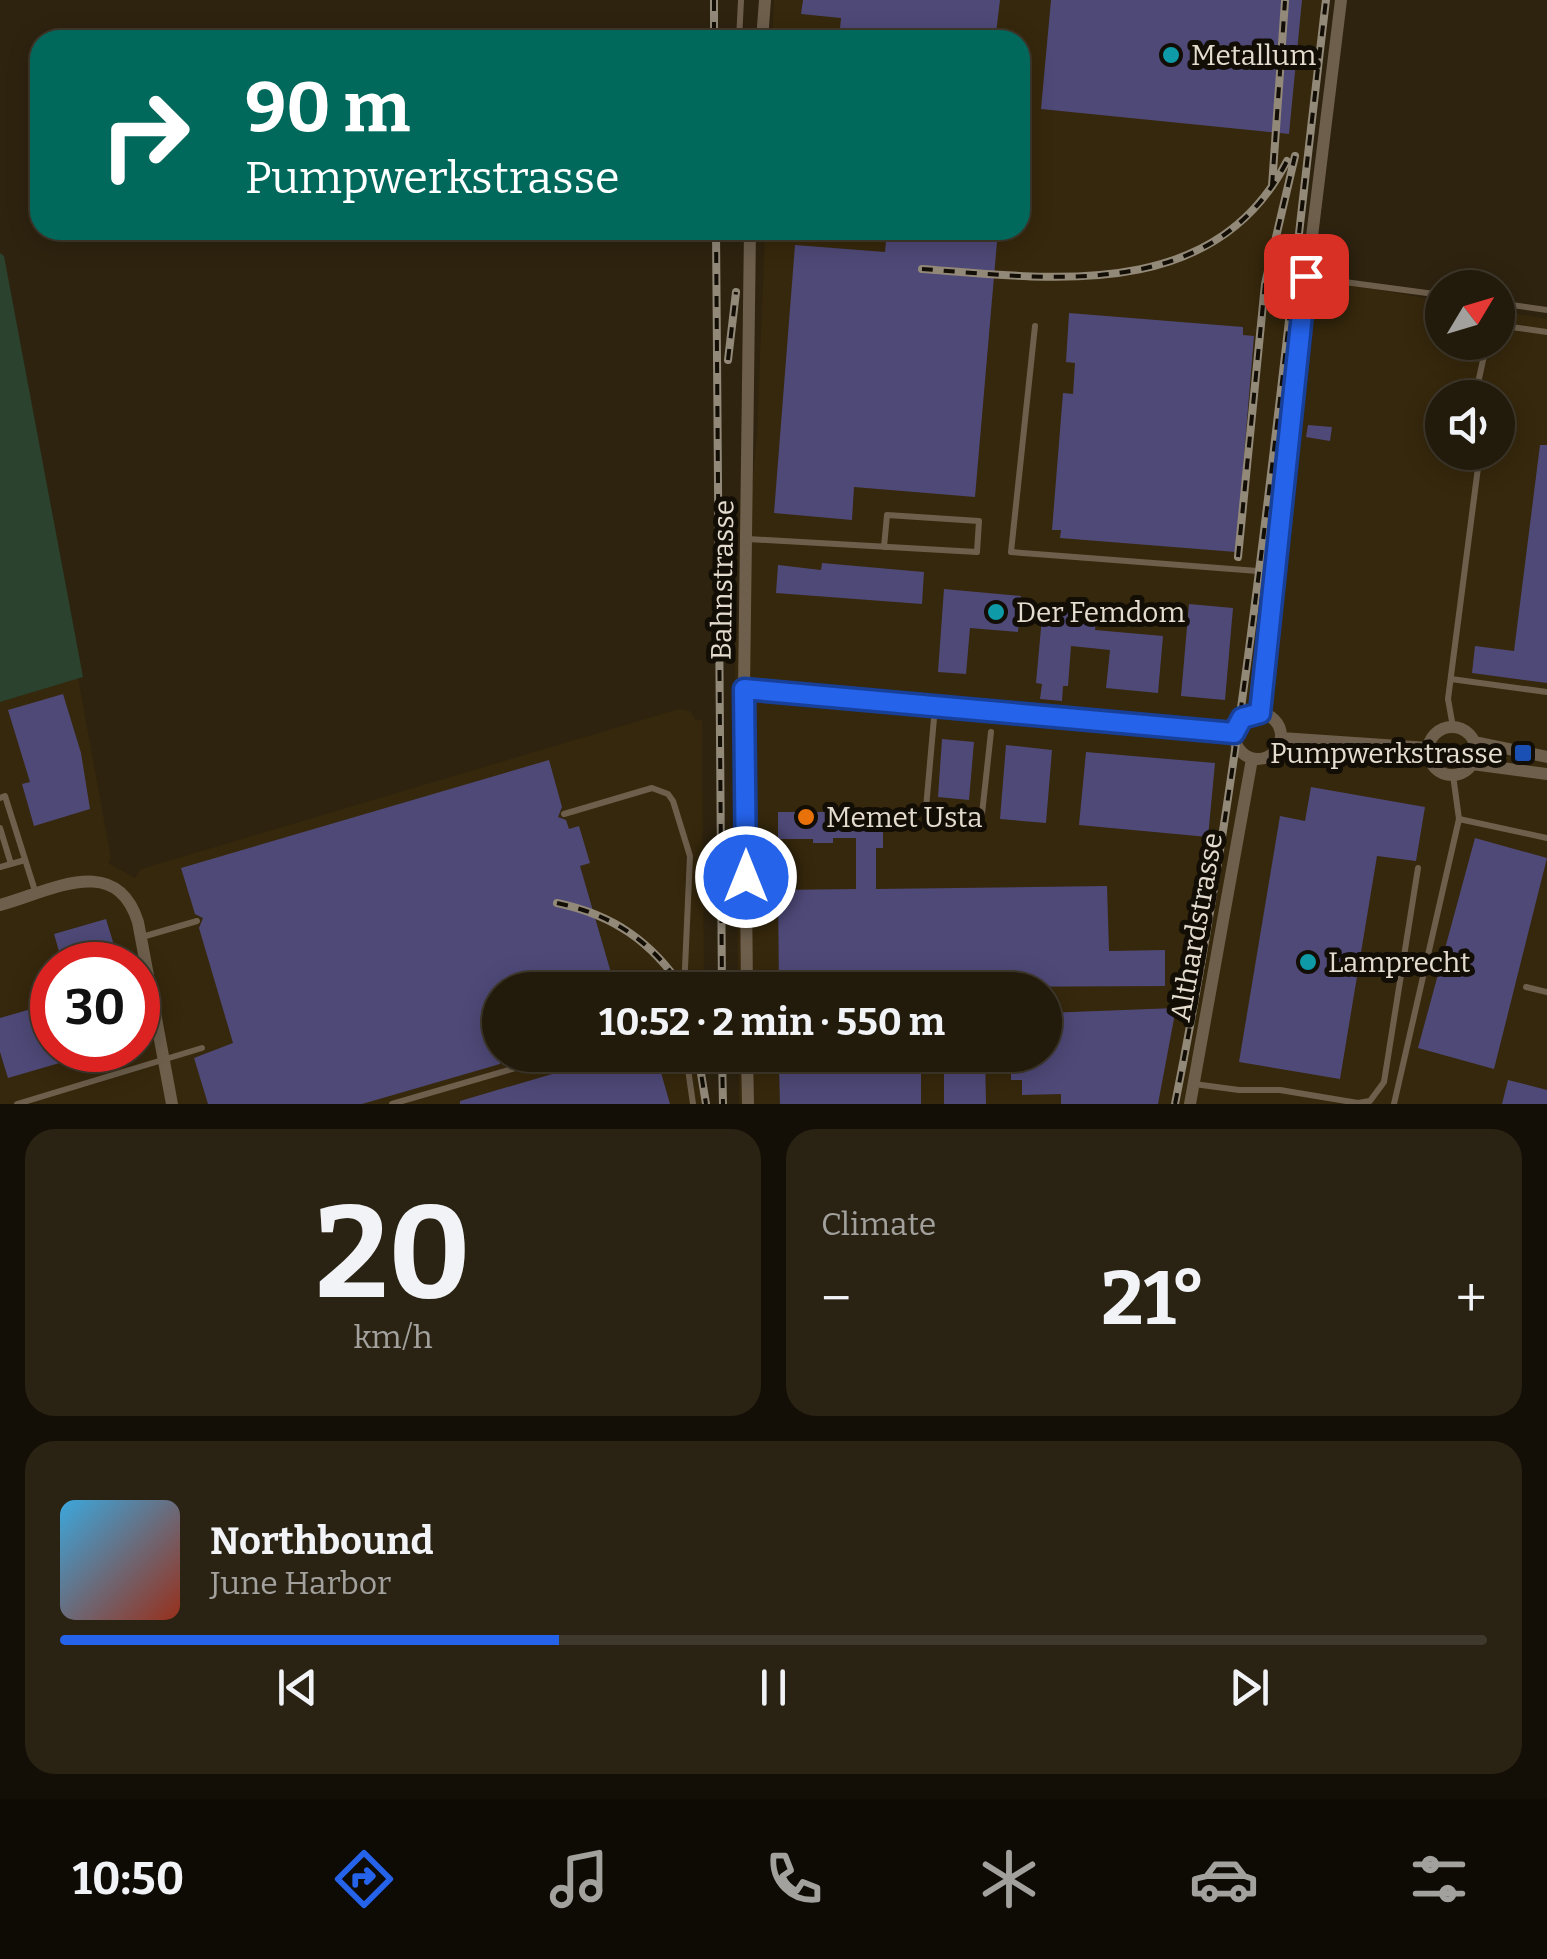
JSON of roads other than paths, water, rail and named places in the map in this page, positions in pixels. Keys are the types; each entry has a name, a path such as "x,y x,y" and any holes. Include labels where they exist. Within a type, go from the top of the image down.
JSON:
{"street":[{"path":"763,30 765,0"},
{"path":"1260,713 1306,276 1342,0"},
{"name":"Bahnstrasse","path":"747,972 744,689 750,240"},
{"path":"744,689 1234,733"},
{"path":"1260,713 1278,724 1281,738 1272,756 1252,759 1240,752 1234,733 1242,718 1260,713"},
{"path":"1475,742 1472,764 1464,772 1445,774 1432,764 1428,748 1436,732 1452,727 1466,731 1475,742 1547,758"},
{"path":"1281,738 1428,748"},
{"name":"Althardstrasse","path":"1190,1104 1252,759"},
{"path":"1472,764 1547,774"},
{"path":"0,905 90,880 106,881 133,905 172,1104"},
{"path":"748,1072 748,1104"}],"lane":[{"path":"740,30 741,0"},
{"path":"1306,276 1425,293"},
{"path":"1515,305 1547,310"},
{"path":"1034,326 1012,552 1273,572"},
{"path":"1515,328 1547,332"},
{"path":"1452,727 1448,709 1450,680 1478,470"},
{"path":"748,539 884,547 977,552 979,522 887,515 884,547"},
{"path":"1450,680 1547,692"},
{"path":"935,706 926,808 933,815 974,820 982,814 990,732"},
{"path":"1394,1104 1459,818 1453,774"},
{"path":"564,814 652,788 668,794 690,856 685,972"},
{"path":"0,798 5,796 36,895"},
{"path":"1459,818 1547,838"},
{"path":"0,828 12,864"},
{"path":"0,868 25,860"},
{"path":"1194,1084 1280,1090 1358,1103 1370,1101 1384,1082 1418,868"},
{"path":"141,937 197,921"},
{"path":"1526,987 1547,992"},
{"path":"17,1104 202,1048"},
{"path":"392,1104 502,1072"},
{"path":"688,1072 693,1104"}],"railway":[{"path":"714,0 714,30"},
{"path":"1175,1104 1201,967 1243,692 1326,0"},
{"path":"1272,186 1285,1"},
{"path":"1238,557 1265,284 1295,156"},
{"path":"922,269 1077,276 1127,272 1175,260 1218,239 1256,207 1287,161"},
{"path":"716,240 722,972"},
{"path":"728,360 736,292"},
{"path":"557,903 614,923 645,945 671,972"},
{"path":"701,1072 706,1104"},
{"path":"722,1072 723,1104"}],"place":[{"name":"Metallum","path":"1171,55"},
{"name":"Der Femdom","path":"996,612"},
{"name":"Pumpwerkstrasse","path":"1523,753"},
{"name":"Memet Usta","path":"806,817"},
{"name":"Lamprecht","path":"1308,962"}]}
